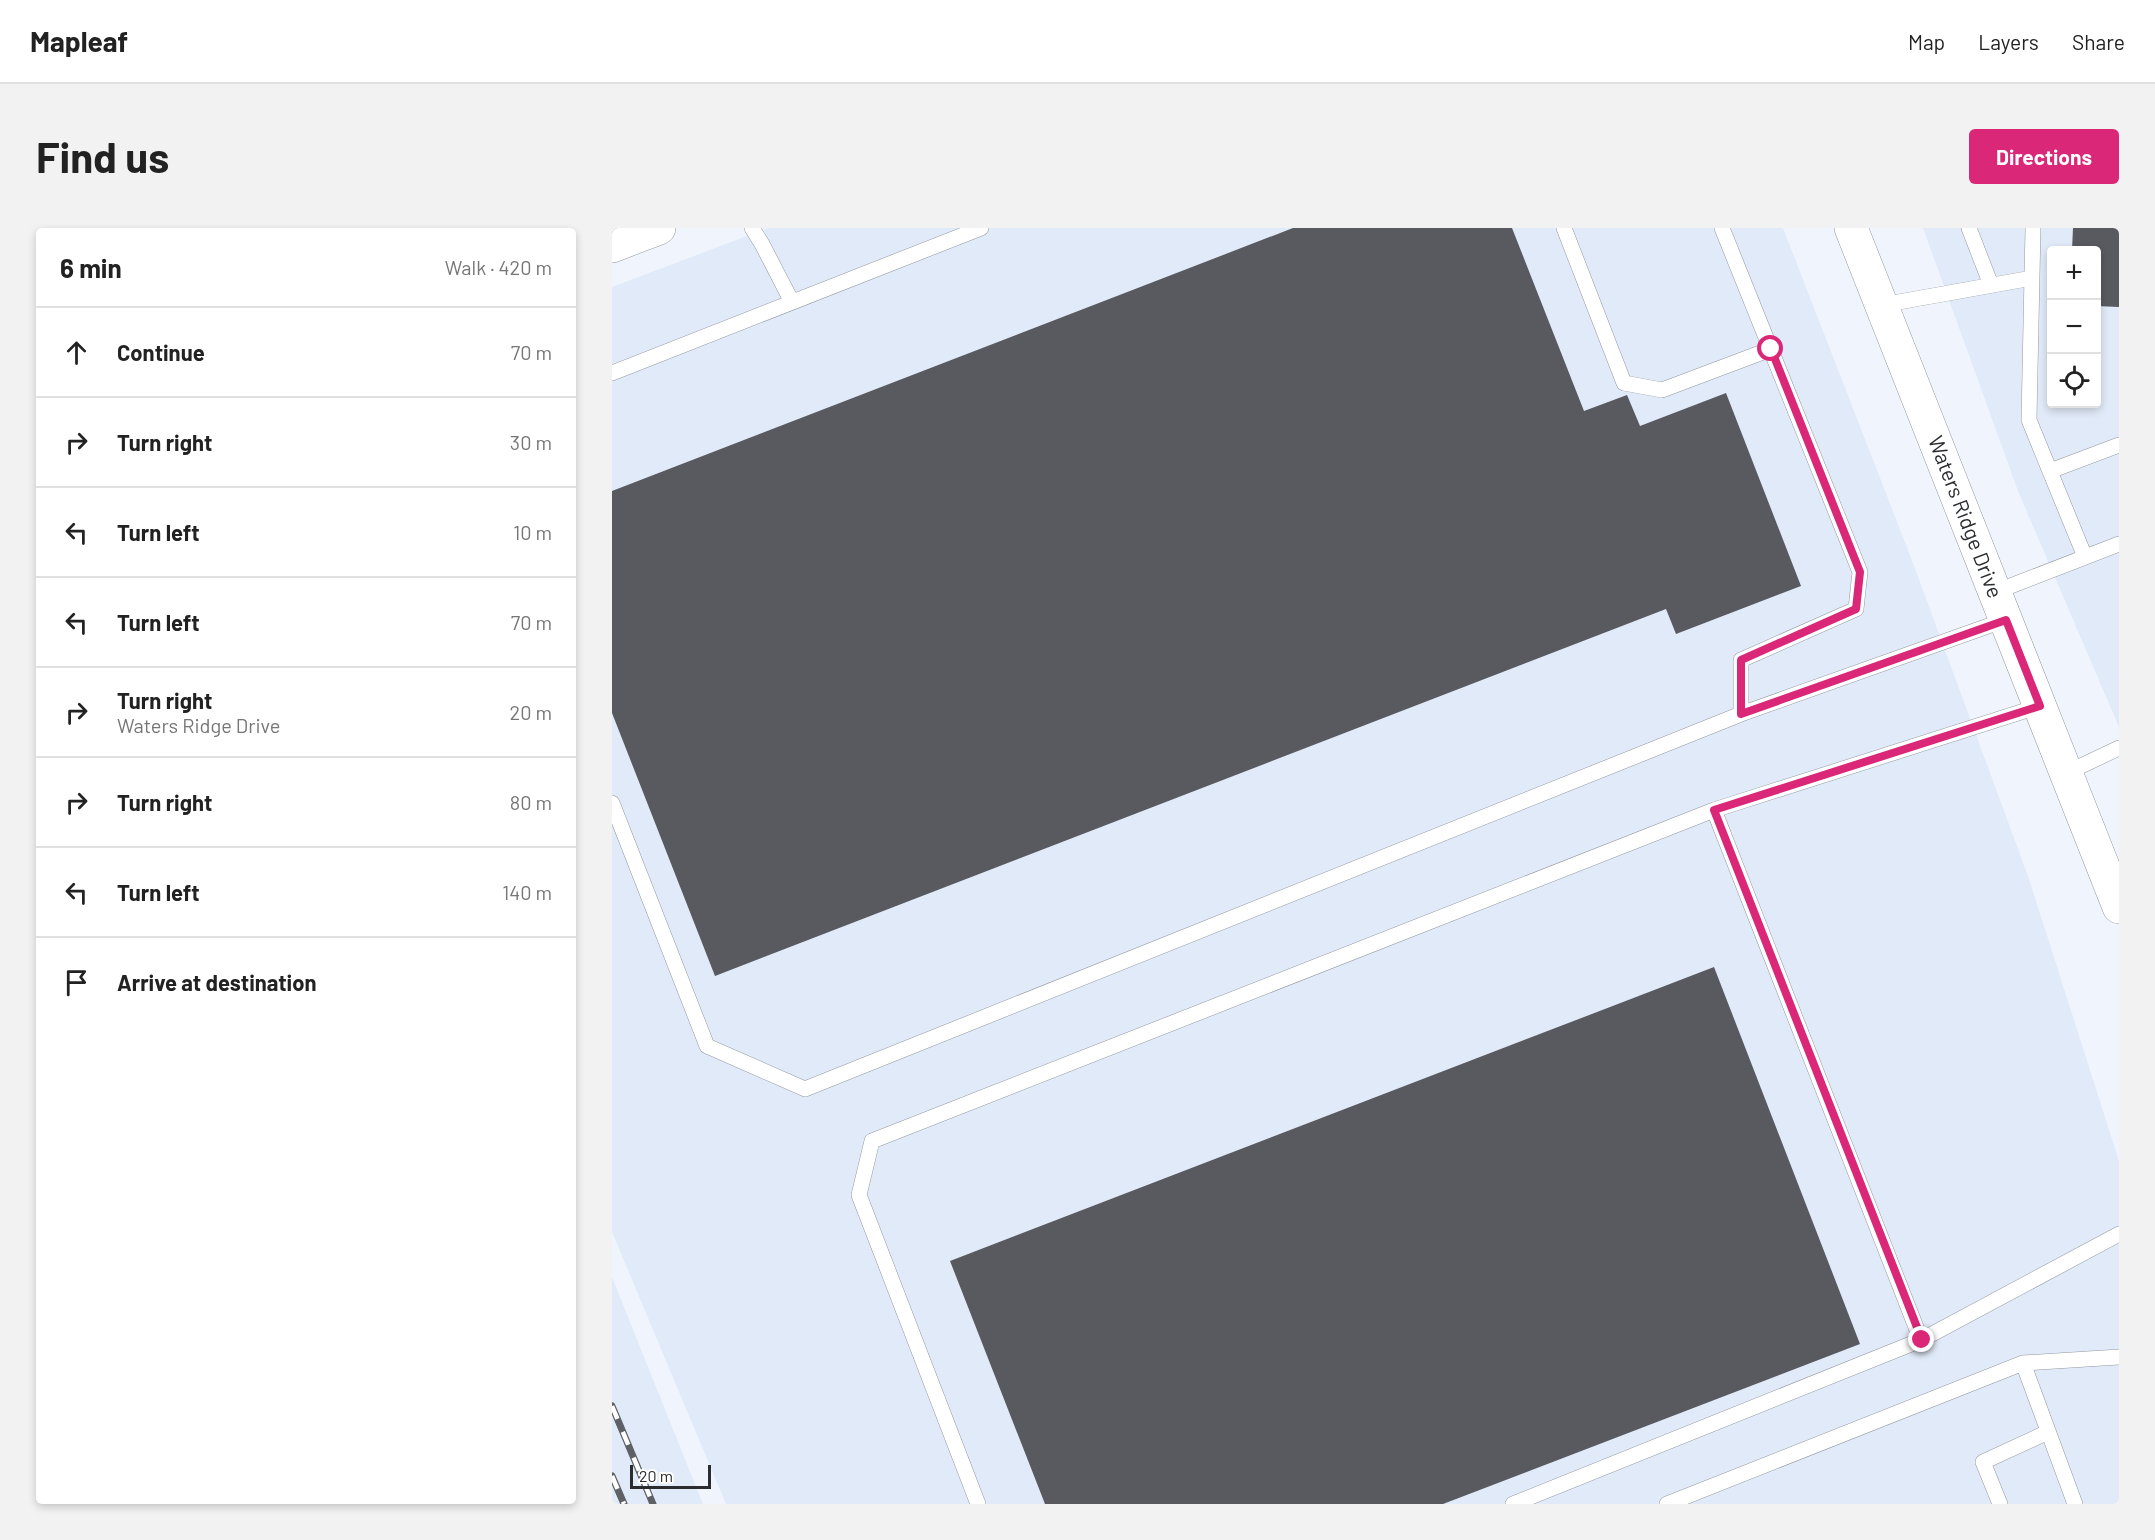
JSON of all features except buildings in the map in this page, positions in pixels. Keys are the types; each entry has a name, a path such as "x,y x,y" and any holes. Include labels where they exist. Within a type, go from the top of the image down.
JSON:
{"street":[{"path":"612,246 659,228"},
{"name":"Waters Ridge Drive","path":"1851,228 2119,907"}],"lane":[{"path":"752,228 792,302"},
{"path":"612,373 981,228"},
{"path":"1564,228 1624,383 1662,390 1771,349"},
{"path":"1722,228 1860,572 1856,609 1741,660 1741,714"},
{"path":"1969,228 1990,285"},
{"path":"2034,228 2029,420 2085,557"},
{"path":"1882,305 2032,278"},
{"path":"2050,471 2119,445"},
{"path":"612,803 707,1046 805,1089 1741,714 2000,606 2085,557 2119,544"},
{"path":"978,1504 859,1195 872,1141 1714,810 2040,706"},
{"path":"2066,773 2119,748"},
{"path":"1714,810 1922,1340"},
{"path":"1513,1504 1922,1340 2119,1234"},
{"path":"1667,1504 2023,1363 2119,1357"},
{"path":"2023,1363 2075,1504"},
{"path":"2000,1504 1983,1461 2048,1432"}],"shaded area":[{"path":"768,228 1783,228 1913,563 2029,879 2119,1161 2119,1504 726,1504 612,1232 612,287"},
{"path":"1923,228 2119,228 2119,727 2018,491"},
{"path":"612,1277 703,1504 612,1504"}],"railway":[{"path":"612,1406 653,1504"},
{"path":"612,1476 624,1504"}],"route":[{"path":"1771,349 1860,572 1856,609 1741,660 1741,714 2006,620 2040,706 1714,810 1922,1340"}]}
